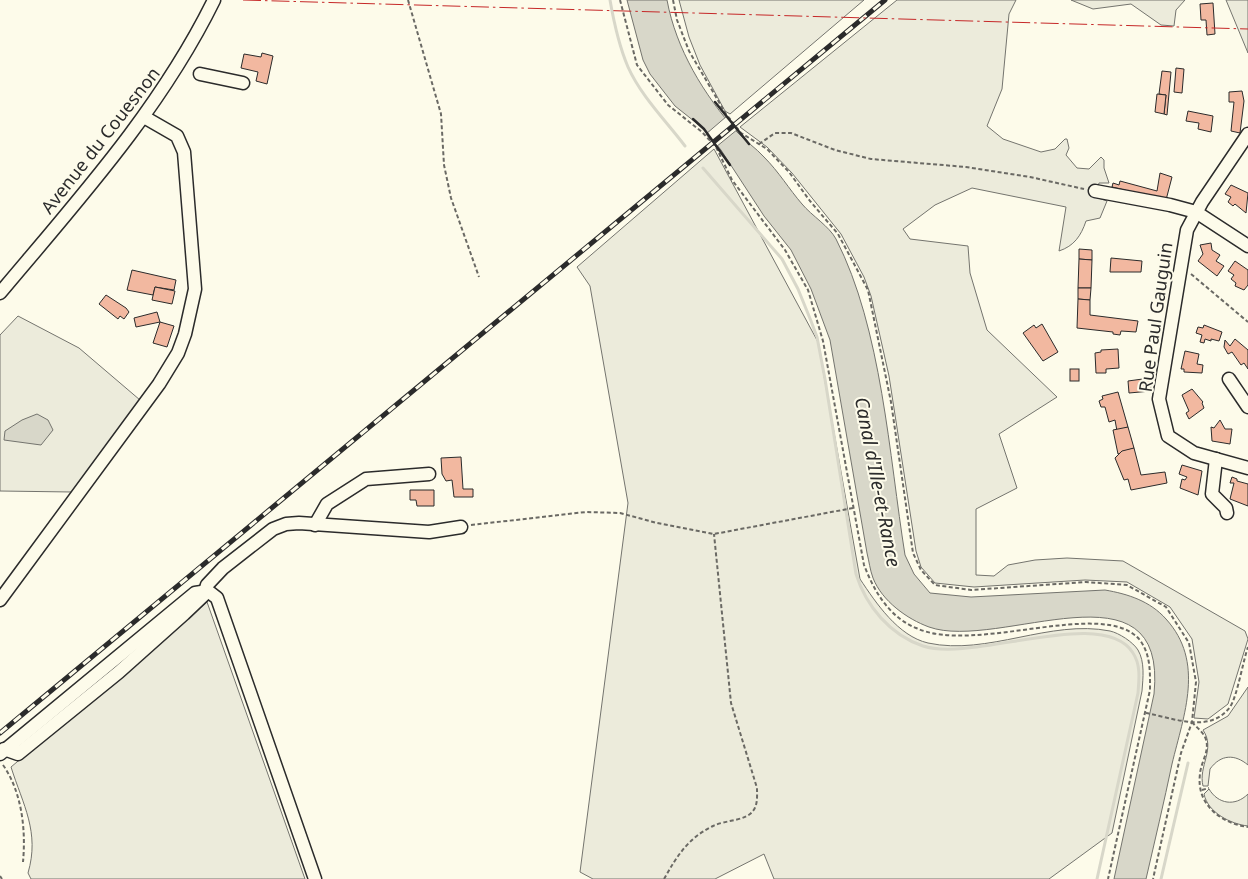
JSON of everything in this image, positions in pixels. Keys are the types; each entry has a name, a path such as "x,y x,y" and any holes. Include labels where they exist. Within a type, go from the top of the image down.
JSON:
{"street":[{"name":"Avenue du Couesnon","path":"0,293 144,117 186,54 214,0"},
{"path":"200,74 243,83"},
{"path":"0,600 159,384 178,353 185,334 195,289 184,152 177,136 144,117"},
{"name":"Rue Paul Gauguin","path":"1248,134 1196,212 1187,230 1180,264 1160,399 1168,436 1194,453 1248,468"},
{"path":"1095,191 1170,205 1196,212 1248,246"},
{"path":"1228,378 1248,407"},
{"path":"1216,459 1212,494 1226,508 1227,514"},
{"path":"315,525 328,504 366,479 429,474"},
{"path":"2,758 194,593 204,590 223,568 273,529 292,523 429,532 461,527"},
{"path":"204,590 214,594 217,598 315,879"}],"path":[{"path":"408,0 441,114 444,165 451,198 479,277"},
{"path":"620,0 637,65 668,106 702,132 716,147 732,180 786,250 808,290 823,341 861,551 870,582 888,608 903,620 929,633 963,636 1018,632 1076,623 1113,624 1138,638 1149,659 1150,690 1108,879"},
{"path":"673,0 677,20 689,51 726,114 741,133 759,144 789,172 810,201 838,234 868,290 891,402 913,553 921,570 934,585 972,590 1086,582 1127,585 1166,607 1190,643 1196,682 1192,722 1181,754 1153,879"},
{"path":"759,144 775,133 791,134 835,150 871,159 966,167 1030,177 1095,191"},
{"path":"1180,264 1248,322"},
{"path":"461,527 586,512 620,513 657,524 714,534 854,507"},
{"path":"664,879 680,851 693,838 714,825 747,816 754,810 757,802 757,788 731,704 714,534"},
{"path":"1146,713 1192,722 1210,722 1230,707 1248,647"},
{"path":"1192,722 1204,736 1207,747 1200,772 1200,790 1206,804 1214,814 1239,826 1248,827"},
{"path":"2,758 19,802 24,834 23,862"},
{"path":"1200,790 1209,788"}],"shaded area":[{"path":"679,0 864,0 730,114 725,111 700,65 689,37"},
{"path":"897,0 1016,0 1009,14 1002,89 987,126 1003,139 1041,152 1055,149 1067,139 1069,148 1066,155 1077,168 1089,169 1101,157 1104,160 1104,168 1109,183 1099,183 1095,197 1107,201 1100,218 1086,221 1076,240 1059,251 1066,207 972,188 935,205 903,229 910,239 968,246 970,273 987,330 1057,397 999,434 1017,488 976,509 976,575 994,576 1008,565 1035,560 1067,558 1123,561 1245,631 1248,639 1228,704 1208,719 1194,718 1199,682 1192,639 1170,607 1127,582 1085,580 974,587 935,583 921,567 916,551 889,376 871,296 864,277 841,234 792,173 767,147 740,127"},
{"path":"1071,0 1185,0 1176,10 1174,26 1161,25 1131,4 1093,9"},
{"path":"1226,0 1248,0 1248,53"},
{"path":"714,149 818,342 860,579 881,608 907,633 928,643 951,646 973,645 1042,633 1087,629 1110,631 1126,638 1138,650 1143,670 1142,691 1112,833 1049,879 774,879 764,854 715,879 593,879 580,872 628,503 590,286 577,267"},
{"path":"18,316 79,348 140,400 72,492 0,491 0,335"},
{"path":"207,602 305,879 31,879 28,873 32,844 31,831 25,806 11,767"},
{"path":"1248,687 1248,765 1233,757 1223,758 1210,769 1208,786 1203,786 1202,779 1208,744 1203,730 1228,716"},
{"path":"1209,789 1217,798 1227,802 1238,801 1248,794 1248,826 1235,823 1215,812 1206,801 1204,794"}],"water":[{"name":"Canal d'Ille-et-Rance","path":"627,0 667,0 671,18 684,54 713,103 737,132 769,163 802,204 836,239 852,274 874,352 882,393 905,555 914,574 930,593 971,597 1105,590 1130,596 1153,607 1166,619 1178,636 1185,653 1188,671 1186,707 1146,879 1114,879 1154,694 1151,652 1135,628 1107,618 1073,618 959,631 929,627 921,624 896,608 882,594 870,569 830,340 811,289 791,250 764,216 721,150 704,129 675,106 650,74 643,60"},
{"path":"37,414 48,420 53,430 41,445 4,440 5,431 22,420"}],"pier":[{"path":"727,116 738,129 716,147 706,134"}],"building":[{"path":"1213,3 1215,34 1207,35 1206,20 1201,20 1200,4"},
{"path":"262,53 273,56 267,84 256,81 258,72 241,68 244,54 261,57"},
{"path":"1176,68 1184,69 1182,93 1174,92"},
{"path":"1162,71 1171,72 1167,115 1164,114 1166,95 1159,94"},
{"path":"1242,91 1244,101 1240,133 1231,131 1234,102 1229,102 1229,92"},
{"path":"1157,94 1166,95 1164,114 1155,112"},
{"path":"1188,111 1213,116 1211,132 1198,129 1199,123 1186,121"},
{"path":"1160,173 1172,177 1166,200 1112,187 1113,183 1119,185 1120,181 1157,191"},
{"path":"1231,185 1248,193 1246,213 1235,204 1233,206 1228,202 1231,197 1225,194"},
{"path":"1211,243 1212,250 1220,255 1216,261 1224,266 1217,276 1198,261 1203,254 1200,245"},
{"path":"1079,249 1092,250 1092,260 1079,259"},
{"path":"1111,258 1142,261 1141,272 1110,272"},
{"path":"1079,259 1092,260 1091,288 1078,288"},
{"path":"1235,261 1248,270 1248,285 1244,290 1235,286 1236,283 1231,279 1234,275 1228,271"},
{"path":"132,270 176,280 174,290 155,287 153,295 127,290"},
{"path":"155,287 175,291 172,304 152,300"},
{"path":"1078,288 1091,288 1090,300 1078,299"},
{"path":"106,295 129,312 124,319 120,316 118,319 99,304"},
{"path":"1078,299 1090,300 1090,315 1138,321 1136,332 1121,331 1120,335 1113,334 1113,332 1077,328"},
{"path":"157,312 160,322 136,327 134,318"},
{"path":"160,322 174,326 167,347 153,343"},
{"path":"1042,324 1058,352 1043,361 1023,333 1034,325 1036,328"},
{"path":"1204,325 1222,332 1219,341 1205,339 1204,343 1200,342 1202,335 1196,333 1198,327 1203,328"},
{"path":"1235,339 1248,350 1248,369 1244,363 1241,365 1232,352 1228,354 1224,347 1225,340 1230,346"},
{"path":"1118,349 1119,368 1106,369 1106,373 1096,373 1095,353 1101,352 1101,350"},
{"path":"1185,351 1199,354 1197,364 1203,365 1202,373 1184,372 1184,369 1181,369"},
{"path":"1070,369 1079,369 1079,381 1070,381"},
{"path":"1150,378 1151,391 1129,393 1128,381"},
{"path":"1192,389 1203,402 1204,408 1189,419 1186,413 1189,411 1182,395"},
{"path":"1118,392 1128,427 1117,431 1115,420 1109,422 1105,407 1101,407 1099,401 1103,399 1102,396"},
{"path":"1220,420 1225,429 1232,429 1230,444 1212,441 1211,427 1214,428"},
{"path":"1128,427 1134,448 1118,454 1113,430"},
{"path":"1134,448 1141,475 1165,472 1167,483 1131,490 1128,479 1124,480 1115,458 1122,451"},
{"path":"461,457 463,489 473,489 473,497 454,497 452,480 446,481 442,474 441,458"},
{"path":"1182,465 1202,471 1198,495 1180,488 1182,479 1185,480 1187,477 1179,474"},
{"path":"1232,477 1237,479 1237,481 1248,484 1248,506 1230,499 1234,483 1230,483"},
{"path":"410,490 434,490 434,506 417,506 416,500 410,500"}],"waterway":[{"path":"610,0 619,43 633,78 685,146"},
{"path":"703,168 782,259 798,289 811,321 817,337 825,379 856,574 866,597 881,618 900,635 923,646 945,649 973,648 1067,634 1095,634 1117,640 1133,653 1136,658 1139,678 1138,693 1097,879"},
{"path":"1161,879 1188,763"}],"railway":[{"path":"0,733 885,0"}],"wall":[{"path":"715,102 749,144"},
{"path":"693,119 704,129 730,165"}],"power":[{"path":"243,0 1248,29"}]}
